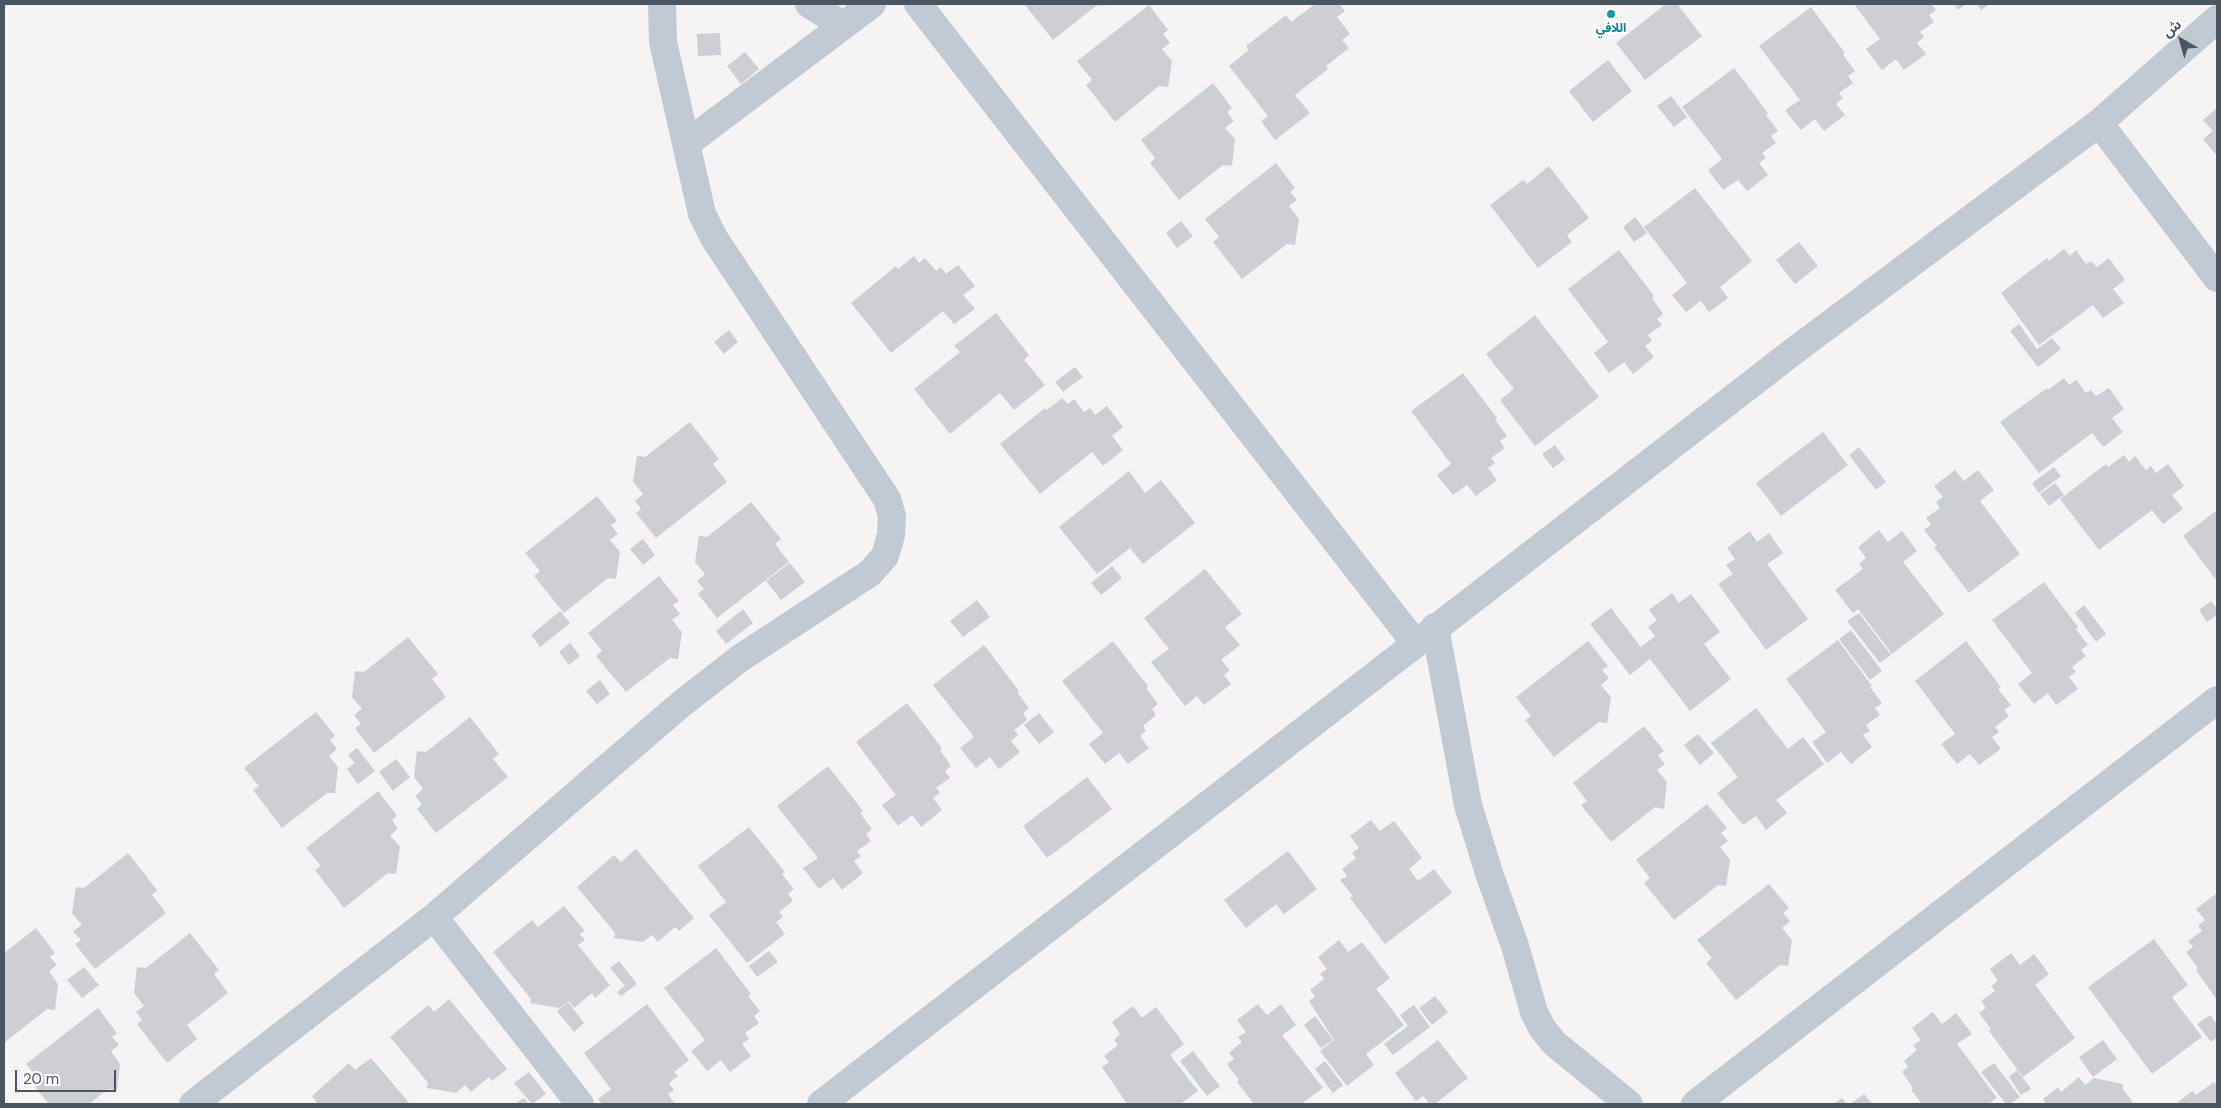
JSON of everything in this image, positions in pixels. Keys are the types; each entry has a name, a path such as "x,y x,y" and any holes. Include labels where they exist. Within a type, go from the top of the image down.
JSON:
{"street":[{"path":"194,1104 434,917 680,705 739,659 870,573 879,565 889,545 892,516 887,499 714,238 702,214 663,42 662,4"},
{"path":"808,4 843,25"},
{"path":"686,144 872,4"},
{"path":"918,4 1425,635 1468,805 1490,876 1515,946 1534,1012 1542,1028 1554,1043 1628,1104"},
{"path":"821,1104 1794,351 2099,123 2217,18"},
{"path":"2099,123 2217,278"},
{"path":"1695,1104 2217,700"},
{"path":"434,917 580,1104"}],"building":[{"path":"1024,4 1106,4 1105,6 1097,5 1053,40"},
{"path":"1315,4 1339,4 1345,11 1337,17 1350,34 1342,40 1349,48 1326,66 1328,69 1295,95 1310,113 1275,140 1261,121 1268,116 1229,66 1249,50 1246,46 1286,15 1291,22"},
{"path":"1666,4 1677,4 1702,36 1645,80 1616,43"},
{"path":"1854,4 1931,4 1936,10 1929,15 1934,22 1920,32 1924,37 1917,43 1926,54 1904,70 1896,59 1882,70 1866,49 1880,39"},
{"path":"1954,4 1966,4 1958,10"},
{"path":"1977,4 1990,4 1981,10"},
{"path":"1149,5 1168,30 1163,34 1170,43 1162,49 1172,61 1168,87 1159,86 1115,122 1086,85 1092,80 1077,61"},
{"path":"1811,7 1845,53 1843,55 1855,71 1848,76 1853,83 1839,93 1843,98 1836,104 1845,115 1824,131 1815,119 1801,130 1785,110 1800,100 1759,46"},
{"path":"720,33 721,55 698,56 697,34"},
{"path":"745,52 759,69 741,84 727,66"},
{"path":"1608,60 1632,91 1593,122 1569,91"},
{"path":"1734,68 1768,113 1766,115 1778,131 1771,136 1776,143 1762,153 1766,158 1759,163 1768,175 1747,191 1738,180 1723,190 1708,170 1722,159 1682,107"},
{"path":"1213,83 1232,108 1227,112 1234,121 1225,128 1235,139 1232,166 1223,165 1179,200 1150,163 1155,158 1141,140"},
{"path":"1671,96 1687,117 1674,127 1657,106"},
{"path":"2217,108 2217,156 2203,139 2213,131 2203,120"},
{"path":"1276,163 1295,188 1290,192 1297,200 1289,206 1299,219 1295,245 1287,244 1242,279 1213,242 1219,237 1205,219"},
{"path":"1549,166 1589,218 1567,235 1572,242 1538,268 1490,205 1523,180 1527,184"},
{"path":"1695,188 1752,261 1720,287 1728,298 1709,312 1701,301 1686,312 1672,295 1687,283 1644,227"},
{"path":"1635,217 1647,233 1634,242 1623,227"},
{"path":"1181,221 1193,236 1177,248 1166,233"},
{"path":"1799,242 1818,266 1795,284 1776,260"},
{"path":"2064,249 2070,256 2076,250 2086,264 2091,261 2097,267 2109,258 2125,280 2113,289 2124,303 2103,318 2093,305 2039,345 2001,293 2047,258 2049,261"},
{"path":"1619,250 1654,296 1652,298 1663,314 1657,319 1662,325 1648,335 1652,341 1645,346 1654,357 1633,374 1624,362 1609,373 1594,353 1608,342 1568,289"},
{"path":"914,256 919,263 925,258 936,271 941,267 946,274 958,265 975,286 963,295 975,309 954,324 943,311 891,353 851,303 896,266 898,269"},
{"path":"996,313 1029,355 1024,360 1045,385 1014,410 1000,393 950,434 914,389 960,352 954,346"},
{"path":"1535,315 1599,397 1535,446 1500,400 1514,389 1486,354"},
{"path":"2019,324 2037,349 2052,338 2061,349 2038,367 2010,331"},
{"path":"729,330 738,342 724,354 714,342"},
{"path":"1075,367 1083,377 1063,392 1055,382"},
{"path":"1463,373 1497,418 1495,420 1507,436 1500,441 1505,448 1491,458 1495,463 1488,468 1497,480 1476,496 1467,485 1453,495 1437,475 1451,464 1411,411"},
{"path":"2064,378 2069,385 2076,380 2086,393 2091,390 2096,396 2109,388 2124,409 2112,418 2123,432 2103,447 2092,433 2039,473 2000,422"},
{"path":"1062,398 1068,404 1074,399 1084,412 1090,408 1095,415 1107,406 1123,427 1112,436 1123,450 1103,466 1092,452 1040,494 1000,444 1045,408 1047,410"},
{"path":"690,422 719,459 713,464 727,482 656,538 636,513 641,509 635,501 643,494 633,482 637,456 645,457"},
{"path":"1823,432 1848,465 1781,516 1756,483"},
{"path":"1555,445 1565,459 1553,468 1542,454"},
{"path":"1859,447 1886,482 1876,490 1849,455"},
{"path":"2124,455 2129,462 2135,456 2146,470 2151,466 2156,473 2168,464 2184,486 2172,495 2183,509 2163,524 2152,510 2099,550 2060,499 2106,464 2108,467"},
{"path":"2054,467 2061,476 2039,493 2032,483"},
{"path":"1955,470 1964,481 1978,470 1994,490 1980,501 2020,554 1969,593 1934,547 1937,546 1924,530 1931,525 1926,518 1940,508 1936,502 1943,497 1934,486"},
{"path":"1129,471 1145,493 1161,480 1195,523 1143,564 1130,548 1097,574 1059,527"},
{"path":"2055,483 2064,495 2049,506 2040,494"},
{"path":"597,496 617,521 611,525 618,534 610,540 620,552 616,579 608,578 564,613 534,576 540,571 525,553"},
{"path":"751,502 781,539 775,544 789,562 717,618 698,594 704,589 697,581 705,574 695,562 699,536 707,537"},
{"path":"2217,510 2217,581 2183,536"},
{"path":"1879,530 1888,542 1902,531 1917,551 1903,562 1944,614 1892,654 1858,609 1853,613 1835,590 1863,569 1859,564 1866,558 1858,547"},
{"path":"1750,531 1757,542 1769,533 1783,553 1767,564 1808,619 1766,650 1718,584 1733,574 1726,565 1735,559 1727,548"},
{"path":"643,539 655,555 643,565 630,549"},
{"path":"790,563 805,582 781,600 766,581"},
{"path":"1112,566 1122,578 1101,595 1091,583"},
{"path":"1205,569 1242,614 1225,627 1240,645 1221,660 1230,670 1224,675 1231,684 1204,705 1197,696 1185,706 1151,662 1169,649 1144,618"},
{"path":"659,576 679,601 673,605 680,614 672,620 682,632 678,659 670,658 626,692 596,656 602,651 588,633"},
{"path":"2044,582 2078,627 2076,629 2088,645 2081,650 2086,656 2072,667 2076,672 2069,677 2078,689 2056,705 2048,693 2034,704 2018,684 2032,673 1992,620"},
{"path":"1672,593 1679,603 1691,594 1720,632 1704,644 1731,679 1690,711 1650,659 1630,675 1590,624 1611,608 1641,647 1655,636 1648,627 1657,620 1649,610"},
{"path":"977,600 990,617 963,637 950,621"},
{"path":"2211,601 2217,609 2217,615 2207,622 2199,610"},
{"path":"2084,605 2106,634 2096,642 2075,613"},
{"path":"743,609 753,623 726,644 716,631"},
{"path":"560,611 570,623 540,647 531,635"},
{"path":"1859,613 1891,655 1880,663 1847,621"},
{"path":"1851,630 1882,671 1870,680 1839,639"},
{"path":"408,637 438,674 432,679 446,697 374,753 355,728 361,724 354,715 362,709 352,697 355,671 364,672"},
{"path":"1838,640 1872,686 1870,687 1882,703 1875,708 1880,715 1866,725 1870,731 1863,735 1872,747 1851,764 1841,752 1827,763 1812,742 1826,732 1786,679"},
{"path":"1113,641 1148,686 1146,688 1158,704 1152,709 1156,715 1143,726 1146,731 1140,736 1149,748 1128,764 1119,753 1105,764 1089,744 1103,733 1062,681"},
{"path":"1588,641 1608,666 1602,670 1609,678 1601,685 1611,697 1607,723 1599,722 1554,757 1525,720 1531,716 1516,697"},
{"path":"1966,641 2001,687 1998,689 2011,705 2004,710 2009,716 1995,727 1999,732 1992,737 2001,749 1979,765 1970,754 1957,764 1941,744 1955,734 1915,681"},
{"path":"570,643 580,656 569,665 559,652"},
{"path":"984,645 1019,691 1017,692 1029,708 1023,713 1027,720 1014,730 1018,735 1011,741 1020,752 999,769 990,757 976,768 960,748 974,737 933,685"},
{"path":"600,680 610,694 597,704 586,691"},
{"path":"907,703 942,748 940,750 951,766 945,771 950,778 936,788 940,793 933,798 942,810 921,827 912,815 898,826 882,805 896,795 856,742"},
{"path":"1756,708 1788,749 1803,737 1824,764 1776,800 1787,813 1766,830 1756,816 1743,825 1717,793 1738,777 1711,743"},
{"path":"316,712 335,736 330,740 337,749 329,756 338,767 335,793 327,793 282,828 253,790 259,786 244,768"},
{"path":"1039,713 1054,732 1039,744 1024,725"},
{"path":"470,717 499,754 493,759 508,777 436,833 417,809 422,804 415,796 423,789 414,777 417,751 426,752"},
{"path":"1644,726 1664,751 1658,755 1665,764 1657,770 1667,782 1664,809 1655,807 1611,842 1581,805 1587,801 1573,783"},
{"path":"1698,734 1714,753 1700,765 1684,745"},
{"path":"357,748 375,771 358,784 347,769 355,763 348,755"},
{"path":"396,759 410,777 393,791 379,772"},
{"path":"828,766 863,811 860,813 872,829 866,834 871,841 857,851 861,856 854,861 863,873 842,890 833,878 819,889 803,868 818,858 777,806"},
{"path":"1087,777 1112,809 1047,858 1023,826"},
{"path":"378,791 397,816 392,820 398,829 390,835 400,847 396,874 388,873 344,908 315,870 321,866 306,848"},
{"path":"1707,804 1727,828 1721,833 1728,841 1720,847 1730,860 1726,886 1718,885 1674,920 1644,883 1650,878 1636,860"},
{"path":"1371,820 1380,831 1394,821 1422,858 1409,869 1418,881 1434,869 1452,893 1385,944 1350,898 1353,896 1340,880 1347,876 1342,869 1356,858 1352,853 1359,848 1350,836"},
{"path":"749,827 785,872 782,874 794,889 788,894 793,901 779,912 783,917 776,922 785,934 747,963 709,915 726,902 698,866"},
{"path":"636,849 694,918 679,931 675,927 658,942 652,935 643,942 614,938 615,933 577,887 614,855 621,862"},
{"path":"1288,851 1317,889 1284,914 1276,904 1246,928 1224,900"},
{"path":"128,853 157,890 152,895 166,913 95,969 75,944 81,940 73,931 82,925 72,913 76,887 84,888"},
{"path":"1769,884 1789,908 1783,913 1790,921 1782,928 1792,940 1788,966 1780,965 1736,1000 1706,963 1712,958 1697,940"},
{"path":"2217,893 2217,1000 2186,952 2193,947 2188,941 2202,931 2198,926 2205,920 2196,909"},
{"path":"564,906 585,931 580,934 585,940 578,945 610,985 595,998 592,993 574,1008 569,1001 559,1008 530,1003 531,999 493,952 532,920 538,927"},
{"path":"36,928 55,953 50,957 57,965 49,971 58,984 55,1010 47,1009 4,1043 4,953"},
{"path":"190,933 219,970 214,974 228,993 187,1025 197,1039 167,1063 137,1024 142,1020 136,1012 144,1006 134,993 137,967 146,968"},
{"path":"2154,939 2188,985 2172,997 2202,1037 2152,1074 2088,987"},
{"path":"1339,940 1348,952 1362,942 1390,978 1376,989 1404,1025 1366,1054 1374,1065 1347,1086 1320,1051 1334,1040 1309,1001 1315,996 1310,990 1324,979 1320,974 1327,969 1318,957"},
{"path":"716,948 751,994 748,996 760,1011 754,1016 759,1023 745,1033 749,1039 742,1044 751,1056 730,1072 721,1060 707,1071 691,1051 705,1040 664,988"},
{"path":"769,951 778,962 757,977 749,966"},
{"path":"2011,953 2020,965 2034,954 2049,974 2035,985 2075,1038 2023,1077 1989,1031 1991,1029 1979,1013 1986,1008 1981,1001 1995,991 1991,986 1998,981 1990,969"},
{"path":"619,961 637,984 621,996 617,992 625,986 610,968"},
{"path":"84,967 99,985 82,998 67,980"},
{"path":"1435,996 1448,1012 1432,1025 1419,1008"},
{"path":"449,999 507,1069 492,1081 489,1077 471,1092 465,1085 456,1093 427,1088 428,1083 390,1037 428,1005 434,1012"},
{"path":"568,1002 584,1023 574,1032 557,1011"},
{"path":"647,1004 689,1060 674,1072 678,1076 669,1083 674,1090 668,1094 675,1104 602,1104 598,1099 611,1089 584,1053"},
{"path":"1258,1004 1267,1015 1281,1004 1296,1025 1282,1035 1323,1088 1301,1104 1254,1104 1237,1082 1239,1080 1227,1064 1234,1059 1229,1053 1242,1042 1238,1037 1246,1032 1237,1020"},
{"path":"1414,1005 1430,1027 1393,1055 1384,1044 1408,1026 1400,1015"},
{"path":"1133,1006 1142,1018 1156,1007 1184,1044 1170,1055 1198,1091 1180,1104 1127,1104 1102,1067 1109,1062 1104,1056 1118,1045 1114,1040 1120,1034 1112,1022"},
{"path":"98,1008 117,1033 112,1037 119,1045 111,1051 120,1064 117,1090 108,1089 89,1104 49,1104 35,1087 41,1082 26,1064"},
{"path":"1933,1012 1942,1024 1956,1013 1972,1034 1957,1044 1997,1098 1988,1104 1922,1104 1911,1090 1913,1088 1902,1072 1908,1067 1904,1061 1917,1050 1913,1045 1921,1040 1912,1028"},
{"path":"2210,1015 2217,1024 2217,1037 2211,1042 2197,1024"},
{"path":"1315,1016 1333,1040 1321,1048 1304,1025"},
{"path":"1438,1040 1468,1078 1435,1104 1430,1104 1423,1096 1416,1101 1395,1073"},
{"path":"2103,1040 2117,1059 2093,1077 2079,1057"},
{"path":"1193,1051 1220,1086 1207,1096 1180,1061"},
{"path":"371,1058 410,1104 318,1104 312,1096 349,1063 355,1070"},
{"path":"1325,1061 1343,1085 1333,1093 1315,1069"},
{"path":"1994,1063 2020,1097 2010,1104 2006,1104 1981,1072"},
{"path":"2017,1070 2031,1089 2021,1095 2009,1077"},
{"path":"529,1072 546,1094 532,1104 514,1083"},
{"path":"2079,1077 2085,1085 2094,1078 2123,1084 2123,1089 2134,1104 2046,1104 2043,1099 2058,1087 2061,1092"},
{"path":"2214,1082 2217,1086 2217,1104 2177,1103 2192,1091 2196,1095"},
{"path":"1864,1094 1872,1104 1850,1104"},
{"path":"524,1098 529,1104 515,1104"},
{"path":"1842,1098 1847,1104 1834,1104"}],"place":[{"name":"اللافي","path":"1611,14"}]}
